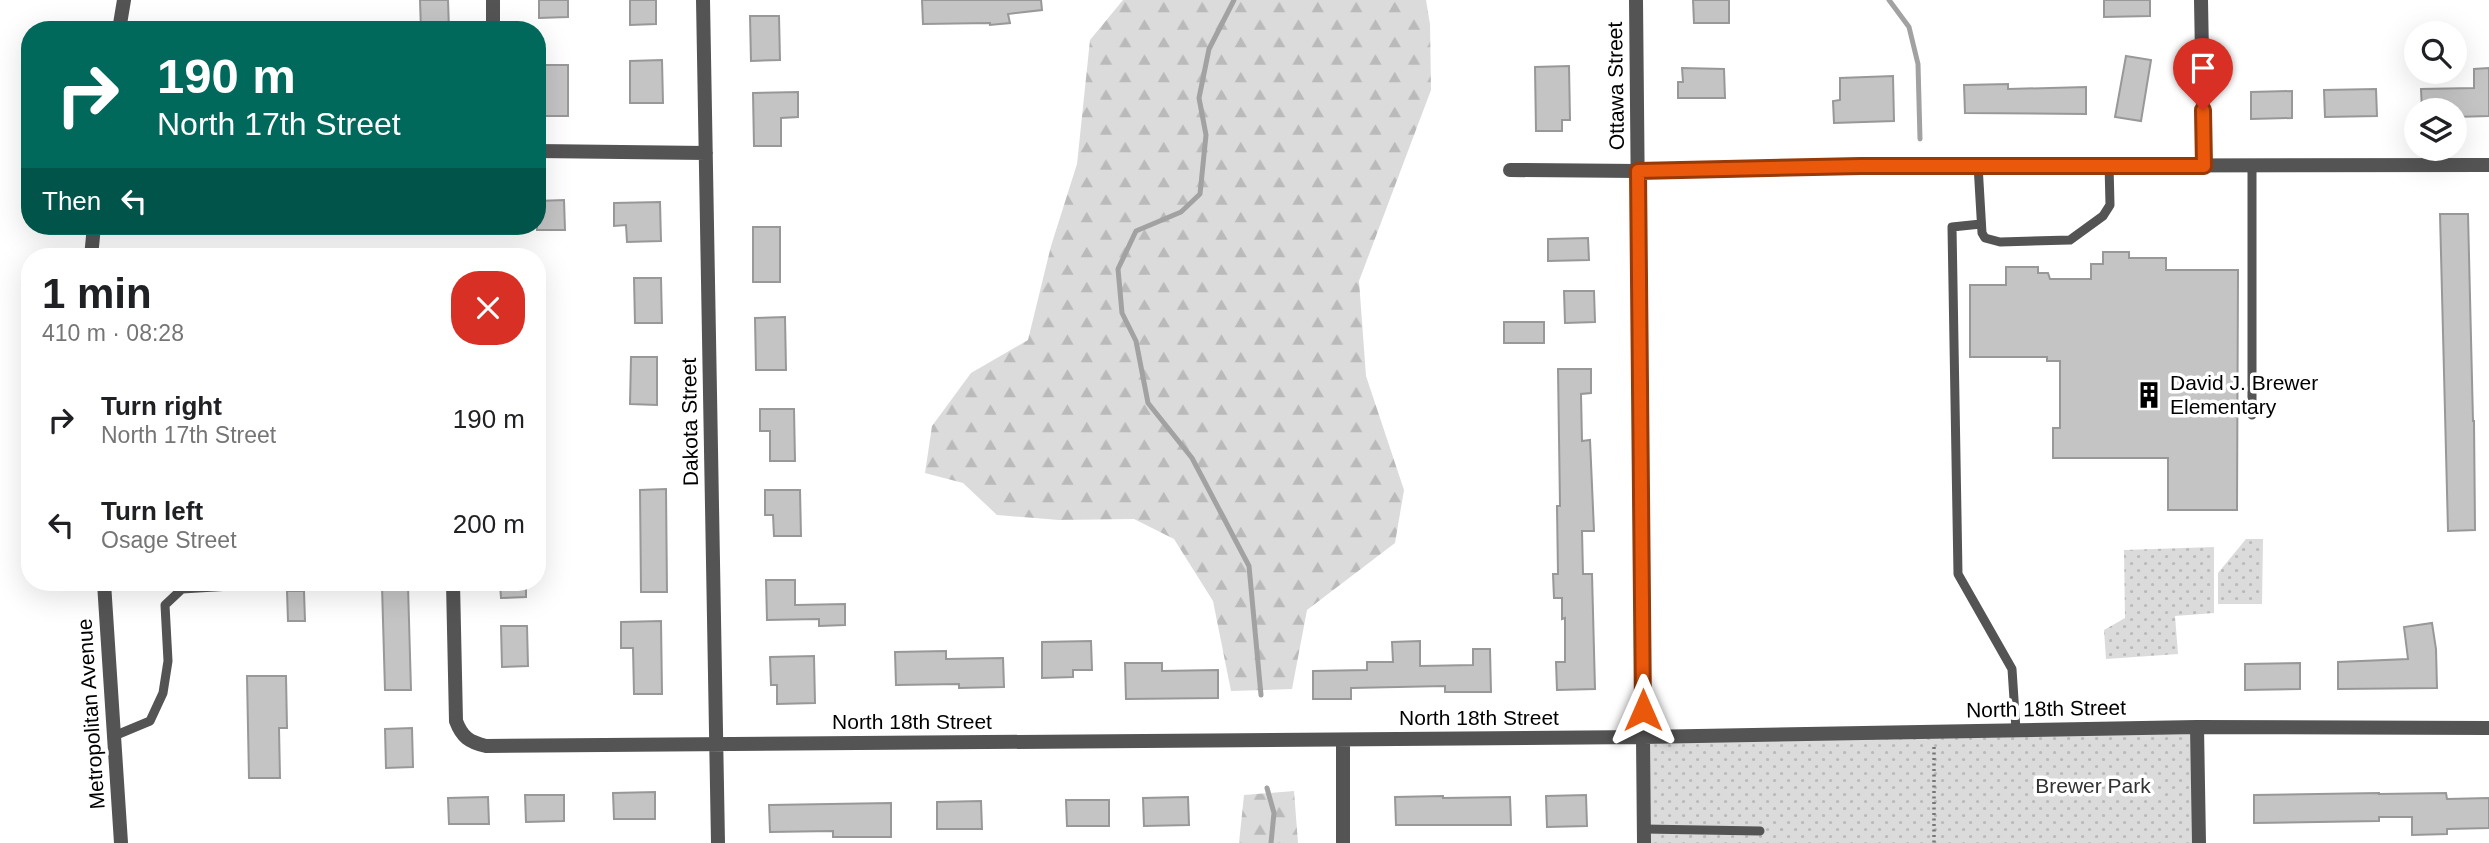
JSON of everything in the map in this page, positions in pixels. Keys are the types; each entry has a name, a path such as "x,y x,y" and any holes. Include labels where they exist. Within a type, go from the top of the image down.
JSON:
{"street":[{"path":"121,21 124,0"},
{"path":"493,0 493,21"},
{"name":"Dakota Street","path":"703,0 718,843"},
{"name":"Ottawa Street","path":"1636,0 1644,836"},
{"path":"2201,0 2204,166"},
{"path":"546,151 706,153"},
{"path":"1510,170 1638,171 2109,164 2489,165"},
{"name":"Metropolitan Avenue","path":"105,591 121,843"},
{"name":"North 18th Street","path":"453,591 456,721 460,732 470,742 486,746 1643,737 2197,727 2489,728"},
{"path":"2197,727 2199,843"},
{"path":"1343,740 1343,843"}],"lane":[{"path":"1978,165 1980,225 1985,238 2000,242 2070,240 2103,216 2110,205 2109,164"},
{"path":"2252,164 2252,415"},
{"path":"1980,225 1952,227 1958,574 2012,669 2016,730"},
{"path":"114,736 150,721 163,693 168,661 165,605 180,591"},
{"path":"1644,836 1760,831"}],"path":[{"path":"1934,731 1934,843"}],"green space":[{"path":"1123,0 1426,0 1430,24 1431,90 1359,281 1366,376 1404,490 1395,543 1307,610 1292,689 1231,691 1213,601 1174,539 1134,519 1059,520 997,515 963,483 925,473 932,426 971,373 1028,340 1051,246 1077,164 1090,40"},
{"path":"2246,539 2263,539 2262,604 2218,604 2218,573"},
{"path":"2214,547 2214,613 2175,616 2178,654 2106,659 2104,630 2125,618 2124,550"},
{"name":"Brewer Park","path":"2197,727 2199,843 1644,843 1643,737"},
{"path":"1294,791 1298,843 1239,843 1244,795"}],"building":[{"path":"420,0 448,0 449,21 421,21"},
{"path":"539,0 568,0 568,17 539,18"},
{"path":"630,0 656,0 656,24 630,25"},
{"path":"922,0 1041,0 1042,10 1008,14 1010,23 923,24"},
{"path":"1693,0 1729,0 1729,23 1694,23"},
{"path":"2104,0 2150,0 2150,16 2104,17"},
{"path":"750,16 779,16 780,60 751,61"},
{"path":"2126,56 2151,60 2141,121 2115,117"},
{"path":"662,60 663,103 630,103 630,61"},
{"path":"546,65 568,65 568,116 546,116"},
{"path":"1569,66 1570,120 1562,120 1562,131 1536,131 1535,67"},
{"path":"1682,68 1724,69 1725,98 1678,98 1678,82 1683,82"},
{"path":"2489,68 2489,116 2467,117 2467,98 2421,98 2421,89 2474,88 2474,69"},
{"path":"1893,76 1894,121 1834,123 1833,101 1840,100 1840,78"},
{"path":"2008,84 2008,89 2086,87 2086,114 1965,113 1964,85"},
{"path":"2376,89 2377,116 2325,117 2324,90"},
{"path":"2292,91 2292,118 2251,119 2251,92"},
{"path":"798,92 798,117 781,118 781,146 754,146 753,93"},
{"path":"564,200 565,230 546,230 546,201"},
{"path":"660,202 661,241 627,242 626,225 614,226 614,203"},
{"path":"2440,214 2468,214 2475,530 2448,531"},
{"path":"753,227 780,227 780,282 753,282"},
{"path":"1588,238 1589,260 1548,261 1548,239"},
{"name":"David J. Brewer Elementary","path":"2103,252 2129,252 2129,258 2166,258 2166,270 2238,270 2237,510 2168,510 2168,458 2053,458 2053,428 2060,428 2060,361 2047,361 2047,357 1970,357 1970,285 2006,285 2006,267 2038,267 2038,273 2048,273 2050,279 2091,279 2091,264 2103,264"},
{"path":"634,278 661,278 662,323 635,323"},
{"path":"1564,291 1594,291 1595,322 1565,323"},
{"path":"785,317 786,370 756,370 755,318"},
{"path":"1504,322 1544,322 1544,343 1504,343"},
{"path":"631,357 657,357 657,405 630,404"},
{"path":"1558,369 1591,369 1591,393 1581,394 1582,441 1590,440 1594,531 1582,531 1583,574 1592,574 1595,689 1557,690 1556,662 1565,662 1565,618 1562,619 1562,598 1554,598 1553,574 1558,574 1557,506 1560,506"},
{"path":"760,409 794,409 795,461 770,461 770,431 760,431"},
{"path":"666,489 667,592 641,592 640,490"},
{"path":"765,490 800,490 801,536 774,536 773,515 765,515"},
{"path":"766,580 795,580 795,605 845,604 845,625 819,626 819,619 767,620"},
{"path":"287,591 304,591 305,621 288,621"},
{"path":"382,591 408,591 411,690 385,690"},
{"path":"501,591 526,591 526,597 501,598"},
{"path":"661,621 662,694 634,694 633,648 621,648 621,622"},
{"path":"2432,623 2437,688 2338,689 2338,662 2408,659 2404,627"},
{"path":"501,626 527,626 528,666 502,667"},
{"path":"1091,641 1092,670 1073,670 1073,677 1042,678 1042,642"},
{"path":"1420,641 1420,666 1473,665 1473,649 1490,649 1491,692 1445,692 1445,686 1351,688 1351,699 1313,699 1313,671 1367,670 1367,662 1393,662 1392,642"},
{"path":"946,651 946,659 1003,658 1004,687 959,688 959,684 896,685 895,652"},
{"path":"814,656 815,703 777,704 777,685 771,685 770,657"},
{"path":"1125,663 1162,663 1162,671 1218,670 1218,698 1126,699"},
{"path":"2300,663 2300,689 2245,690 2245,664"},
{"path":"247,676 286,676 287,728 279,728 280,778 249,778"},
{"path":"412,728 413,767 386,768 385,729"},
{"path":"655,792 655,819 614,819 613,793"},
{"path":"2446,793 2447,799 2489,798 2489,828 2447,829 2447,834 2412,835 2412,817 2379,817 2379,821 2254,823 2254,795"},
{"path":"525,795 564,795 564,821 526,822"},
{"path":"1586,795 1587,826 1547,827 1546,796"},
{"path":"488,797 489,824 449,824 448,798"},
{"path":"1188,797 1189,825 1144,826 1143,798"},
{"path":"1395,797 1510,797 1511,825 1396,825"},
{"path":"1066,800 1109,800 1109,826 1067,826"},
{"path":"981,801 982,829 937,829 937,802"},
{"path":"891,803 891,837 833,837 833,831 770,832 769,805"}],"waterway":[{"path":"1234,0 1209,49 1199,98 1206,135 1200,194 1181,212 1136,231 1118,269 1122,313 1136,341 1148,403 1192,458 1249,566 1261,695"},
{"path":"1889,0 1909,27 1918,64 1920,139"},
{"path":"1267,788 1274,813 1271,843"}],"place":[{"name":"David J. Brewer Elementary","path":"2149,395"}],"route":[{"path":"1643,710 1638,171 1861,166 2204,166 2203,110"}]}
